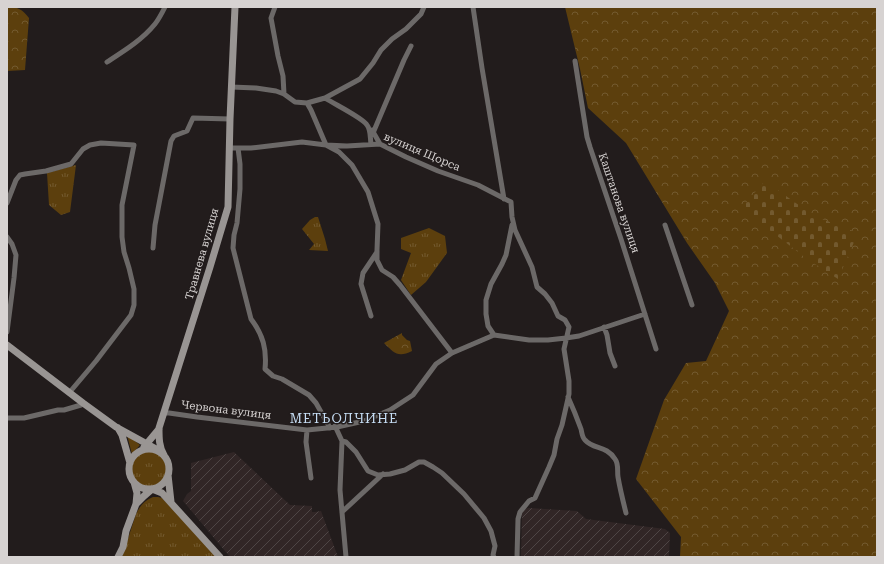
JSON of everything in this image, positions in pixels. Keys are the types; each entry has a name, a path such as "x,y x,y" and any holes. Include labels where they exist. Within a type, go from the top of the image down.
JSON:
{"street":[{"path":"107,62 132,45 149,30 155,23 164,7"},
{"name":"Травнева вулиця","path":"159,428 228,207 235,7"},
{"path":"275,7 272,18 283,76 284,94"},
{"path":"231,87 256,88 276,91 284,94 295,102 307,103 325,98 360,79 381,50 392,39 406,29 421,14 424,7"},
{"path":"473,7 504,199 511,202 515,230 532,267 537,287 545,294 552,303 558,316 565,320 569,327 564,349 569,381 569,394 554,455 535,498 529,501 520,512 518,519 517,557"},
{"path":"373,133 411,46"},
{"name":"Каштанова вулиця","path":"574,61 587,137 656,349"},
{"path":"325,98 367,125 372,130 380,144"},
{"path":"307,103 312,110 326,145 339,152 352,165 368,192 378,224 377,260 382,270 393,277 400,285 452,353"},
{"path":"153,248 155,224 171,142 174,136 187,131 193,118 230,119"},
{"path":"367,125 371,144"},
{"name":"вулиця Щорса","path":"229,148 264,147 302,142 347,146 380,144 458,179 478,185 504,199"},
{"path":"7,203 16,180 20,176 71,164 83,149 90,145 101,143 134,145 122,204 122,237 124,252 134,289 134,305 131,316 69,392"},
{"path":"238,148 240,178 237,223 233,248 251,319 257,327 264,345 266,359 265,369 273,376 282,379 308,395 316,403 342,441 346,442 356,452 368,471 378,475 405,470 419,462 424,462 433,466 442,473 464,494 484,518 491,531 495,546 494,557"},
{"path":"513,222 506,255 491,284 486,300 488,326 494,335 529,340 566,338 579,336 645,314"},
{"path":"665,225 692,305"},
{"path":"7,236 16,255 7,332"},
{"path":"371,316 361,284 363,273 377,252"},
{"path":"604,327 610,353 615,366"},
{"name":"Червона вулиця","path":"164,413 307,430 338,427 364,421 390,410 413,395 436,364 452,353 494,335"},
{"path":"7,345 116,427 158,450 164,455"},
{"path":"568,397 584,439 591,445 602,448 612,455 617,463 617,474 626,513"},
{"path":"7,418 24,418 64,410 83,403"},
{"path":"116,427 122,435 130,463"},
{"path":"159,428 147,444 133,456 130,463 130,476 139,486 162,493 220,557"},
{"path":"159,428 159,443 169,466 168,475 171,502"},
{"path":"307,430 306,442 311,478"},
{"path":"342,441 340,490 346,557"},
{"path":"140,450 151,448 158,450"},
{"path":"342,512 383,474"},
{"path":"136,504 152,489 163,483 168,475"},
{"path":"118,557 123,547 126,531 136,504 137,493 134,482"}],"shaded area":[{"path":"234,452 290,505 312,506 312,512 321,511 338,557 230,557 183,501 187,494 191,491 191,463"},
{"path":"524,509 577,511 586,519 665,529 670,533 669,557 521,557 522,514"}],"green space":[{"path":"7,7 20,9 29,18 25,70 7,71"},
{"path":"565,7 877,7 877,557 680,557 681,537 636,479 664,400 686,363 706,361 729,311 715,283 687,243 626,143 588,108"},
{"path":"76,165 70,212 61,215 49,205 47,173"},
{"path":"765,181 814,216 858,233 838,279 806,258 741,208"},
{"path":"315,217 318,217 328,251 309,250 314,244 302,229"},
{"path":"429,228 445,236 447,253 426,282 411,295 401,280 411,253 401,249 401,238"},
{"path":"402,333 407,340 410,341 412,351 400,354 394,352 384,343"},
{"path":"127,435 140,445 132,454"},
{"path":"149,451 159,454 164,459 167,469 164,479 159,484 149,487 139,484 134,479 131,469 134,459 139,454"},
{"path":"153,497 162,498 218,557 122,557 136,514 147,500"}],"district":[{"name":"МЕТЬОЛЧИНЕ","path":"344,418"}]}
